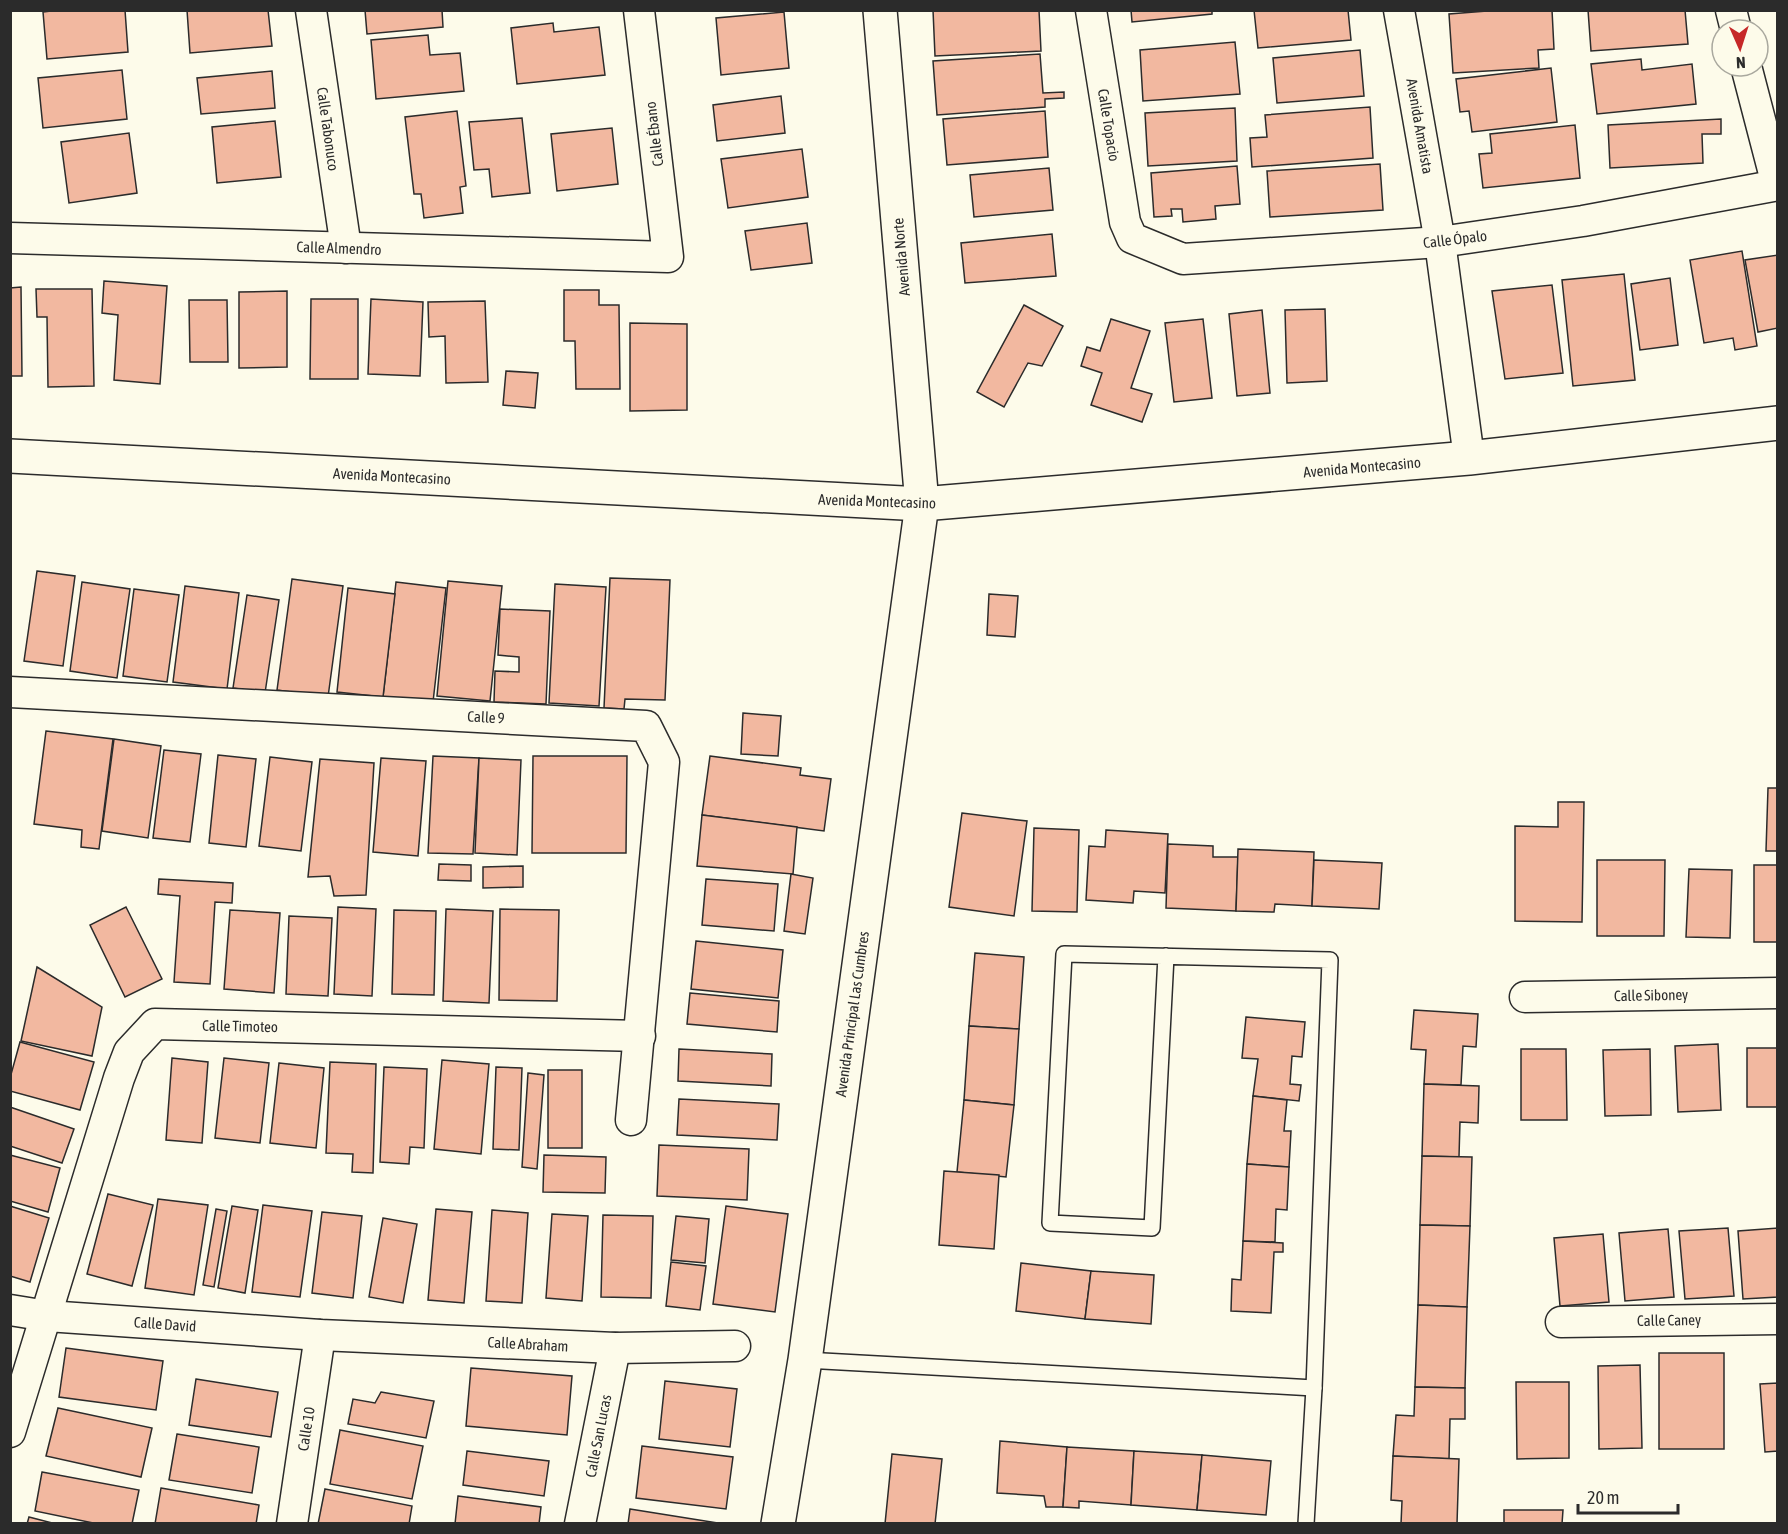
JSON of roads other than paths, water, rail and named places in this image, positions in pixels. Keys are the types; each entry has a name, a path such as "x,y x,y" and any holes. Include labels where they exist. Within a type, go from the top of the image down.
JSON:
{"street":[{"name":"Calle Tabonuco","path":"311,10 346,248"},
{"name":"Calle Ébano","path":"639,10 668,257"},
{"name":"Avenida Norte","path":"880,10 922,504"},
{"name":"Calle Topacio","path":"1091,10 1125,222 1132,237"},
{"name":"Avenida Amatista","path":"1399,10 1440,242 1469,458"},
{"path":"1749,78 1777,185"},
{"name":"Calle Ópalo","path":"1132,237 1183,259 1440,242 1583,221 1777,185"},
{"name":"Calle Almendro","path":"10,238 668,257"},
{"name":"Avenida Montecasino","path":"10,456 922,504 1469,458 1778,423"},
{"name":"Avenida Principal Las Cumbres","path":"778,1524 805,1359 922,504"},
{"name":"Calle 9","path":"10,692 646,726 664,762 640,1036"},
{"name":"Calle Siboney","path":"1526,997 1778,993"},
{"name":"Calle Timoteo","path":"10,1432 129,1052 154,1024 640,1036"},
{"path":"631,1120 640,1036"},
{"name":"Calle David","path":"10,1310 47,1316 321,1335"},
{"name":"Calle Caney","path":"1561,1322 1778,1319"},
{"name":"Calle Abraham","path":"321,1335 615,1348 735,1346"},
{"name":"Calle 10","path":"292,1524 321,1335"},
{"name":"Calle San Lucas","path":"580,1524 615,1348"}],"lane":[{"path":"1166,956 1152,1228 1050,1223 1064,954 1166,956 1330,960 1314,1388 1305,1524"},
{"path":"805,1359 1314,1388"}]}
